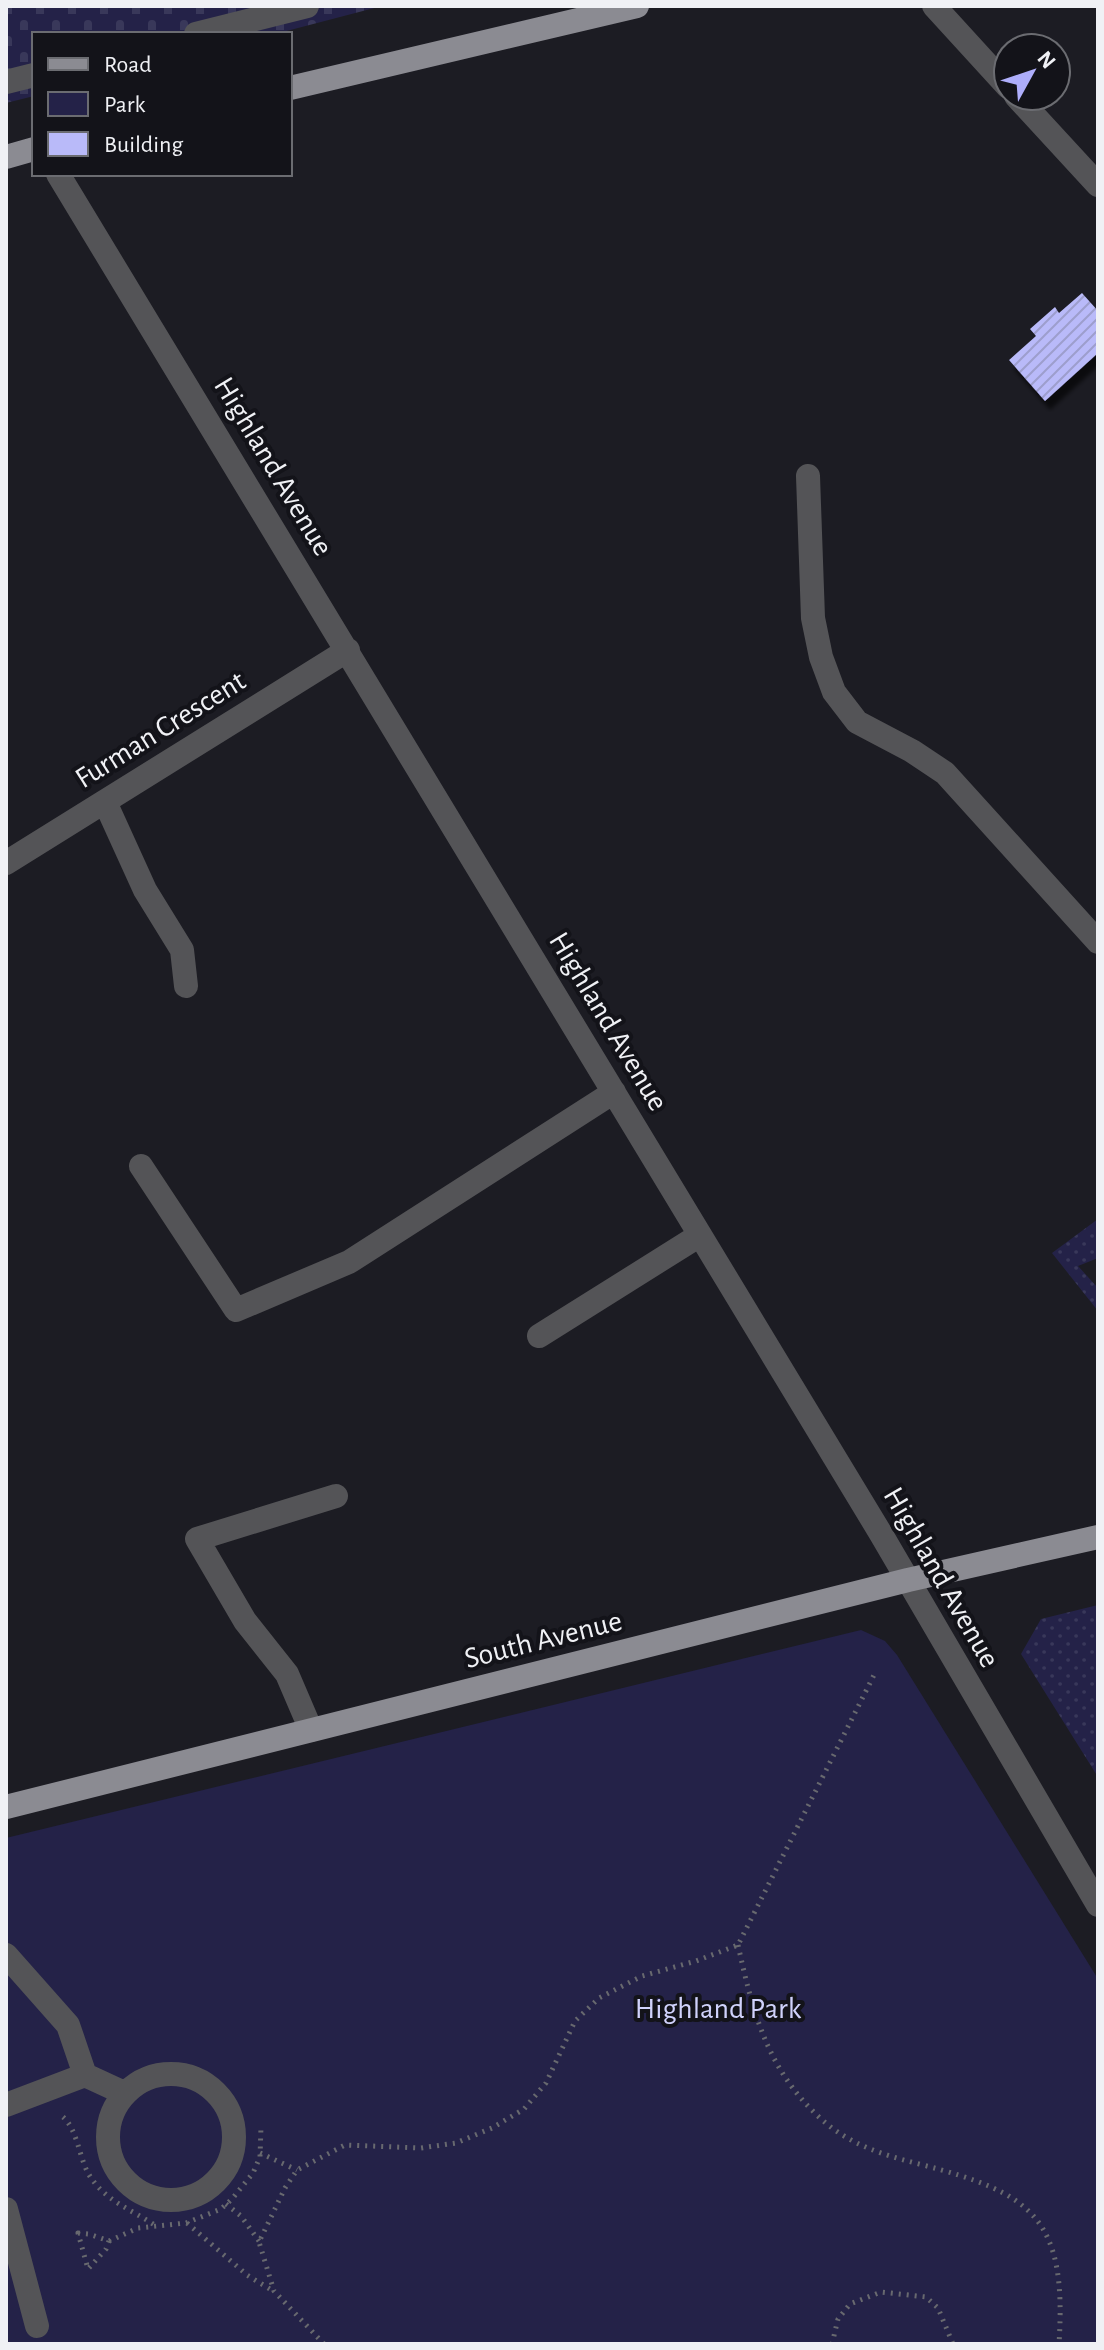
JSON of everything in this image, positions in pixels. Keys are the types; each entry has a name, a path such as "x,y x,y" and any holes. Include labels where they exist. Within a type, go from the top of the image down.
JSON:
{"main road":[{"path":"292,88 637,6"},
{"path":"6,157 32,150"},
{"name":"South Avenue","path":"6,1807 908,1580 1098,1537"}],"street":[{"path":"204,32 307,6"},
{"path":"934,6 992,69"},
{"path":"6,82 32,76"},
{"path":"1031,112 1098,185"},
{"name":"Highland Avenue","path":"59,176 908,1580 1098,1905"},
{"path":"808,476 813,618 821,657 834,692 857,722 912,751 945,773 1098,942"},
{"name":"Furman Crescent","path":"6,863 348,650"},
{"path":"105,802 145,890 182,950 186,986"},
{"path":"141,1166 236,1310 349,1262 614,1092"},
{"path":"539,1336 700,1235"},
{"path":"311,1730 287,1674 245,1621 197,1539 336,1496"},
{"path":"6,1955 68,2025 85,2075"},
{"path":"159,2074 179,2074 199,2080 215,2092 227,2108 233,2138 227,2166 215,2183 198,2194 177,2201 155,2199 135,2190 120,2175 110,2155 107,2133 112,2112 124,2093 140,2081 159,2074"},
{"path":"6,2105 85,2075 124,2093"},
{"path":"6,2209 37,2326"}],"path":[{"path":"874,1675 738,1945 753,2014 773,2059 798,2096 822,2120 859,2145 985,2183 1027,2208 1048,2236 1058,2266 1059,2344"},
{"path":"259,2242 297,2170 345,2145 421,2148 456,2143 492,2128 524,2109 546,2083 575,2021 599,1998 642,1976 738,1945"},
{"path":"61,2116 70,2123 89,2174 105,2195 157,2227"},
{"path":"109,2241 88,2269 78,2233 109,2241 138,2228 186,2223 226,2204 253,2173 260,2153 261,2127"},
{"path":"260,2153 297,2170"},
{"path":"226,2204 241,2216 259,2242 274,2291"},
{"path":"186,2223 247,2275 274,2291 324,2344"},
{"path":"832,2344 838,2319 850,2304 881,2292 926,2297 938,2308 953,2344"}],"green space":[{"path":"6,6 382,6 283,32 32,32 32,96 6,103"},
{"path":"1098,1219 1098,1258 1078,1266 1098,1288 1098,1311 1052,1253"},
{"path":"1098,1605 1098,1777 1021,1654 1041,1619"},
{"name":"Highland Park","path":"861,1630 885,1641 897,1655 1098,1979 1098,2344 6,2344 6,1838"}],"building":[{"path":"1082,293 1098,311 1098,353 1045,401 1009,360 1036,336 1030,329 1055,307 1059,313"}]}
